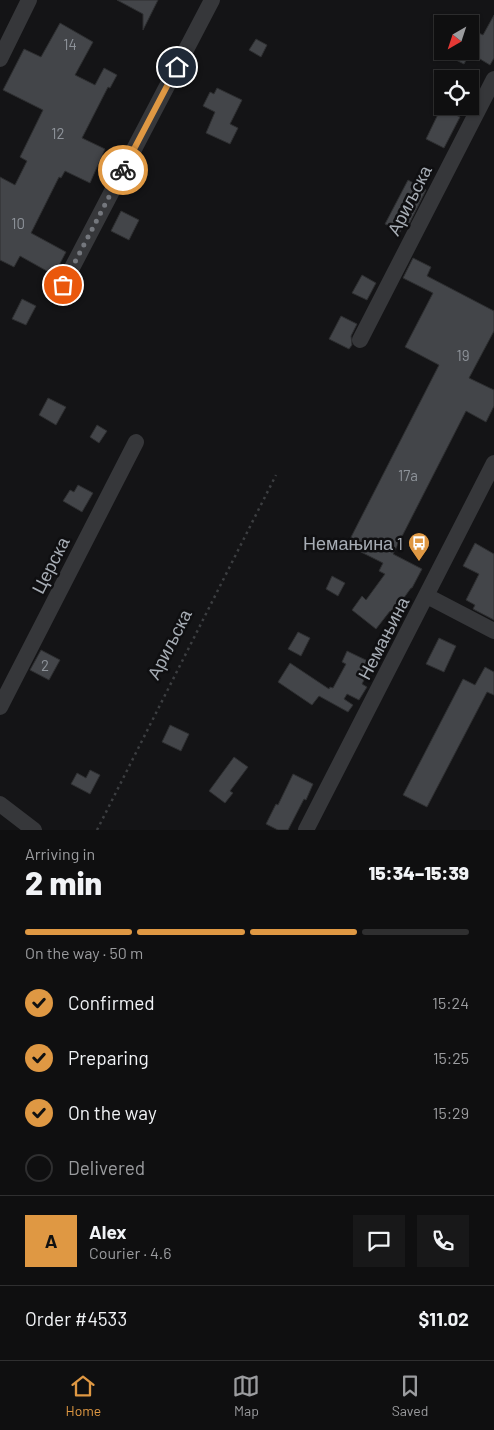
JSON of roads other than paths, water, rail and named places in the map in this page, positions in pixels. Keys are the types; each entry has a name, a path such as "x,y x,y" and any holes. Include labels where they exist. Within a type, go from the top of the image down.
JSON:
{"street":[{"path":"0,59 30,0"},
{"path":"63,285 212,0"},
{"name":"Ариљска","path":"360,340 494,78"},
{"name":"Церска","path":"0,707 136,442"},
{"name":"Немањина","path":"306,830 494,463"},
{"path":"427,596 494,631"},
{"path":"0,804 34,830"}],"place":[{"name":"Немањина 1","path":"419,562"}]}
